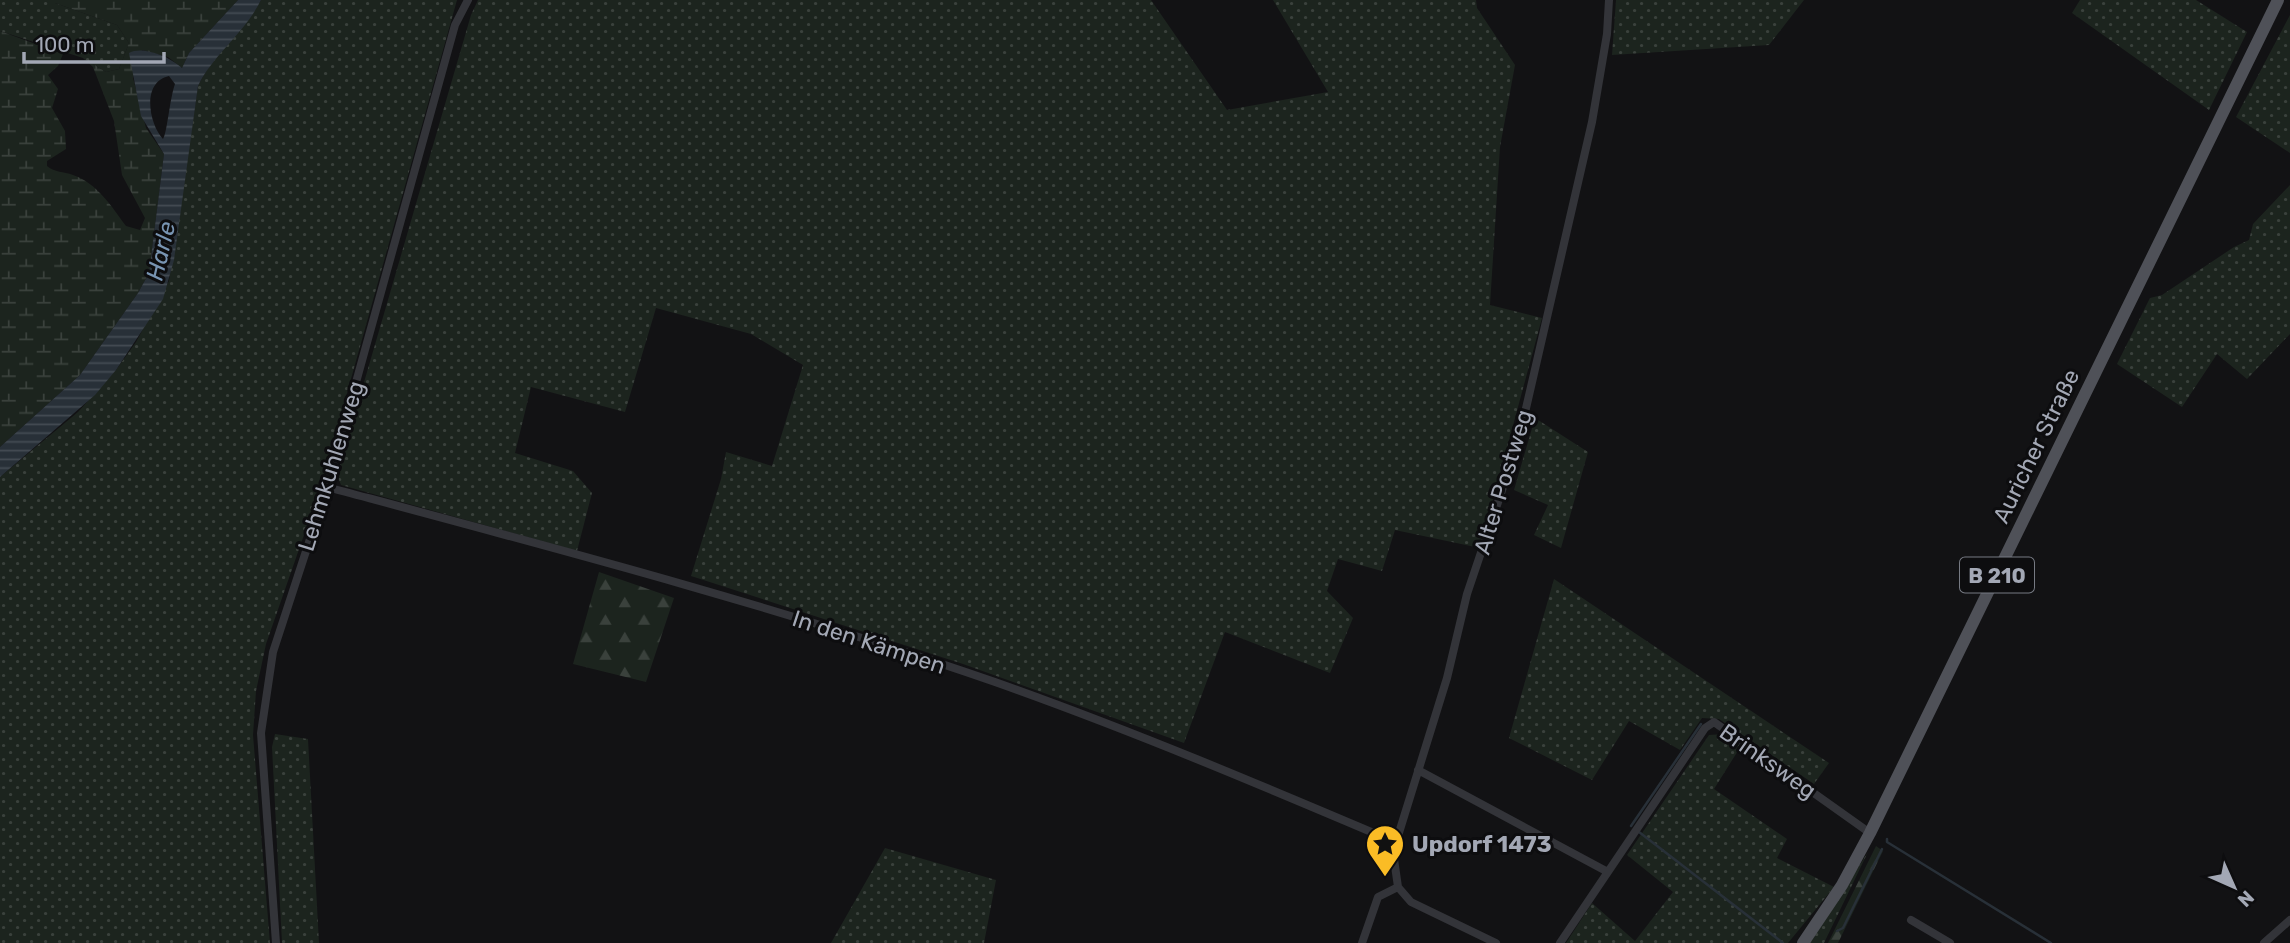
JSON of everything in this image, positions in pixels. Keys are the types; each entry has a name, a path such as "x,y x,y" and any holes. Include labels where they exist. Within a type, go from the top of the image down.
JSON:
{"main road":[{"name":"Auricher Straße","path":"1804,943 1831,905 1870,833 2278,0"}],"street":[{"name":"Lehmkuhlenweg","path":"276,943 261,733 273,652 327,487 455,25 468,0"},
{"name":"Alter Postweg","path":"1398,887 1392,861 1395,842 1447,678 1467,594 1518,443 1546,331 1592,122 1607,34 1609,0"},
{"name":"In den Kämpen","path":"327,487 652,575 995,682 1176,749 1395,842"},
{"name":"Brinksweg","path":"1560,943 1606,871 1705,728 1714,722 1870,833"},
{"path":"1418,770 1606,871"},
{"path":"1362,943 1378,897 1398,887 1421,909 1496,943"},
{"path":"1911,920 1950,943"},
{"path":"2264,943 2290,920"}],"green space":[{"path":"0,0 55,0 55,3 117,25 129,43 119,69 106,72 83,58 0,31"},
{"path":"55,0 238,0 189,53 182,68 168,57 142,50 133,78 146,128 164,154 149,273 80,375 0,447 0,31 63,54 58,66 48,75 58,89 52,108 65,131 66,149 47,161 47,166 89,184 103,196 126,226 140,230 145,218 122,175 114,121 93,67 83,58 106,72 119,69 129,43 117,25 55,3"},
{"path":"261,0 457,0 321,486 266,644 256,691 253,735 270,943 0,943 0,477 78,412 116,370 136,342 169,281 198,86 212,63"},
{"path":"478,0 1151,0 1227,110 1328,92 1273,0 1476,0 1477,8 1515,65 1500,147 1490,305 1542,318 1480,548 1395,530 1382,571 1338,559 1327,591 1353,618 1330,673 1225,632 1184,743 963,664 691,576 721,479 726,452 772,466 803,365 751,334 656,308 625,412 531,387 515,453 573,471 592,493 577,551 341,485 337,475 471,15"},
{"path":"1616,0 1804,0 1769,45 1612,55"},
{"path":"2080,0 2196,0 2247,32 2209,110 2072,13"},
{"path":"2290,15 2290,153 2236,117"},
{"path":"2290,185 2290,334 2247,379 2217,354 2182,407 2117,364 2150,298 2162,295 2249,240 2253,224"},
{"path":"1535,418 1588,452 1561,548 1534,535 1548,505 1514,490"},
{"path":"599,572 674,598 646,682 573,664"},
{"path":"1554,579 1829,763 1814,784 1719,719 1702,718 1680,750 1629,721 1592,780 1509,738"},
{"path":"275,734 308,739 319,943 282,943 272,747"},
{"path":"1725,734 1741,746 1714,789 1787,839 1777,858 1834,887 1788,943 1566,943 1592,903 1635,941 1673,892 1627,855 1709,735"},
{"path":"1876,846 1883,851 1838,943 1828,943"},
{"path":"885,848 996,880 984,943 831,943"},
{"path":"1868,852 1824,943 1810,943"}],"water":[{"name":"Harle","path":"238,0 261,0 247,23 212,63 198,86 174,260 163,299 116,370 95,395 0,477 0,447 80,375 149,273 164,154 141,116 129,53 149,52 171,60 182,68 189,53","holes":["169,76 175,84 166,130 163,139 151,114 151,95 160,80"]}],"waterway":[{"path":"1631,826 1701,724"},
{"path":"1639,832 1783,943"},
{"path":"1887,839 1887,842 2051,943"},
{"path":"1837,931 1843,928 1882,849"}],"place":[{"name":"Updorf 1473","path":"1385,878"}]}
